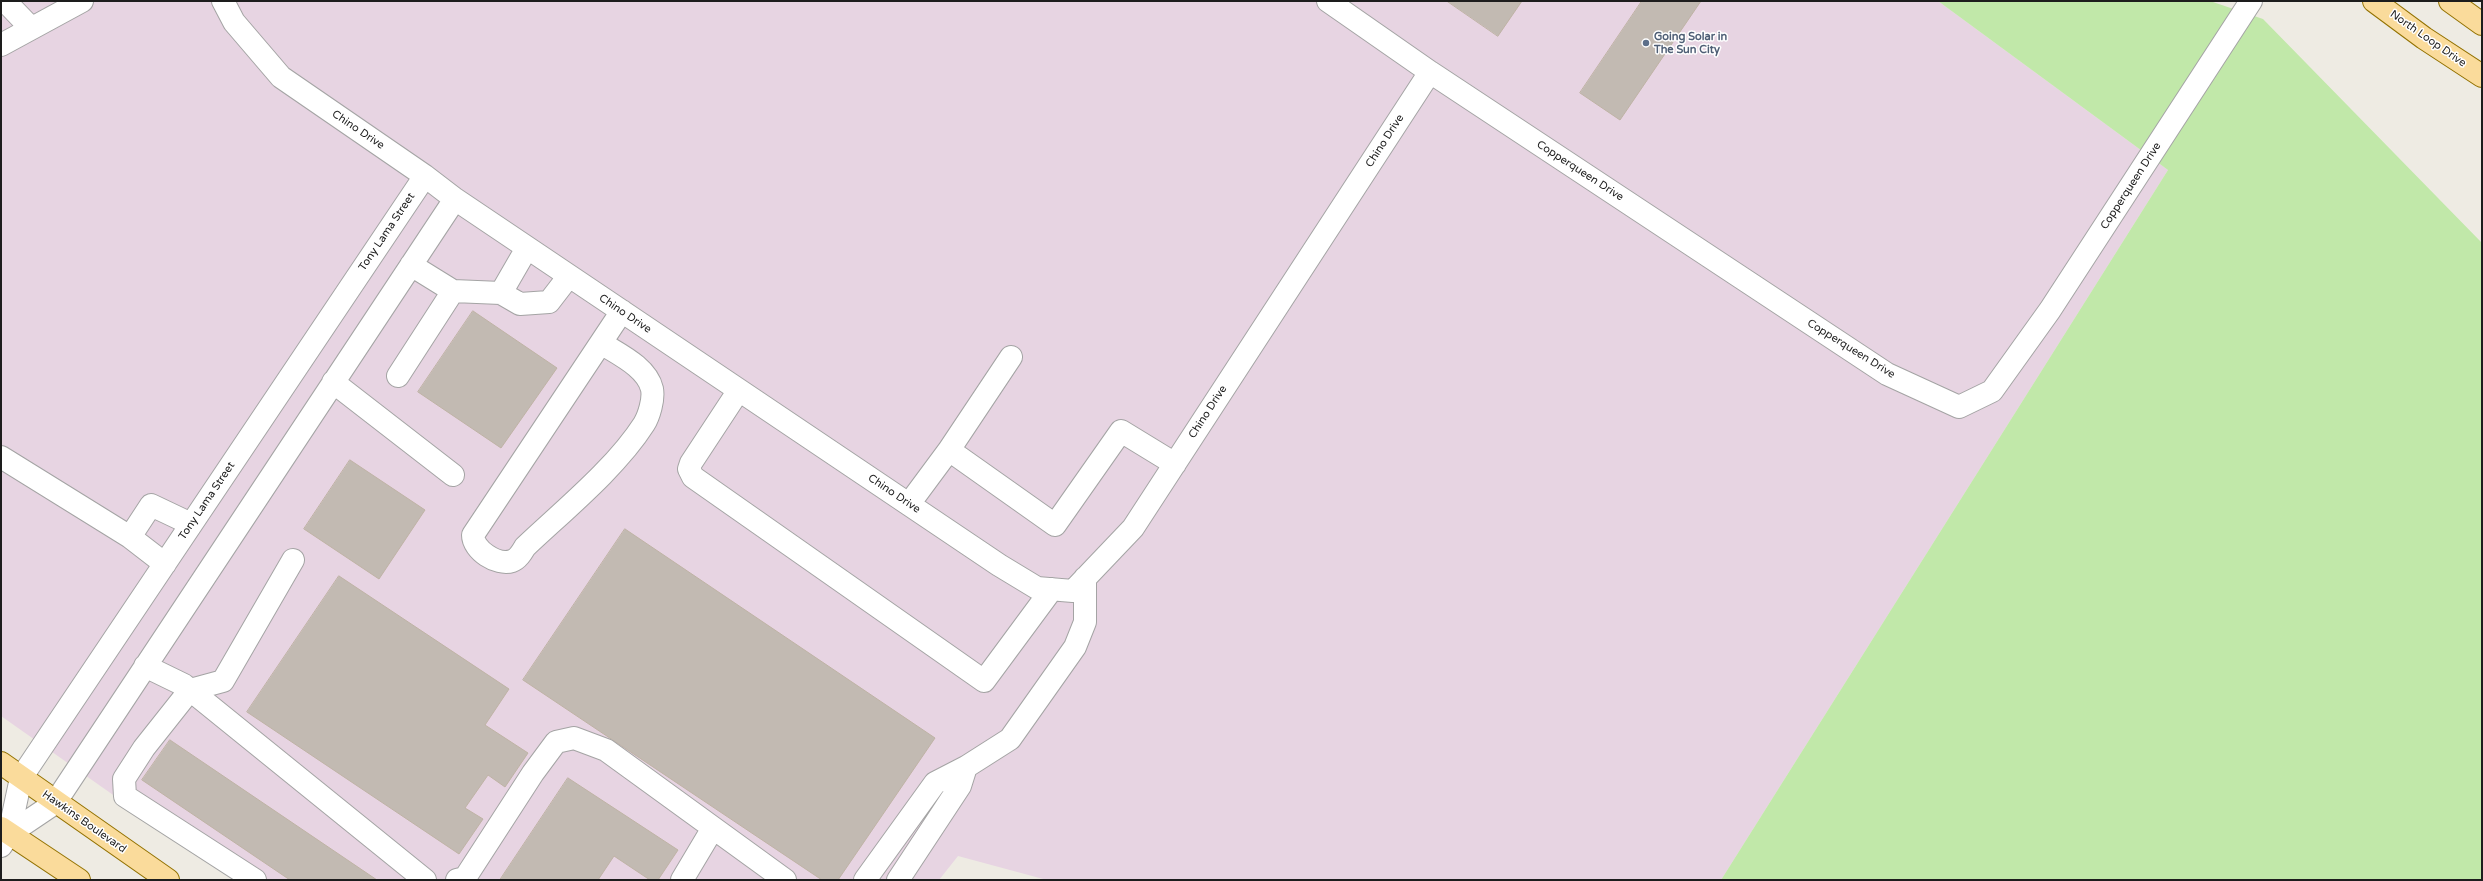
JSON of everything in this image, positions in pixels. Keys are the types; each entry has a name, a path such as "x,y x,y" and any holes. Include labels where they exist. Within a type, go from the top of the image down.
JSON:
{"main road":[{"name":"North Loop Drive","path":"2374,1 2424,38 2482,76"},
{"path":"2450,1 2482,24"},
{"name":"Hawkins Boulevard","path":"1,763 55,803 168,880"},
{"path":"4,836 79,880"}],"street":[{"path":"5,1 31,28"},
{"path":"1,45 82,1"},
{"name":"Chino Drive","path":"223,1 234,22 281,77 425,176 454,199 1037,588 1073,591 1133,528 1430,72"},
{"name":"Copperqueen Drive","path":"1328,1 1430,72 1887,374 1959,407 1992,391 2050,310 2251,1"},
{"name":"Tony Lama Street","path":"4,836 21,778 425,176"},
{"path":"4,836 55,803 454,199"},
{"path":"501,293 528,248"},
{"path":"411,266 453,291 501,293 520,304 549,302 569,276"},
{"path":"398,376 453,291"},
{"path":"601,343 643,373 652,389 650,407 644,424 604,473 525,547 517,559 511,562 501,561 481,551 473,542 473,535 622,311"},
{"path":"909,504 949,450 1011,357"},
{"path":"334,382 453,474"},
{"path":"739,390 691,463 689,469 693,477 984,681 1052,589"},
{"path":"949,450 1055,525 1120,431 1175,464"},
{"path":"1,457 130,537 164,564"},
{"path":"130,537 150,505 191,524"},
{"path":"244,877 125,796 124,779 144,748 190,690 223,681 293,560"},
{"path":"865,880 935,783 966,767 1010,739 1074,647 1085,622 1085,578"},
{"path":"145,666 190,690 425,880"},
{"path":"457,880 465,878 533,773 556,742 574,738 606,750 785,880"},
{"path":"898,880 960,786 966,767"},
{"path":"682,880 713,828"}],"shaded area":[{"path":"1,1 1938,1 2168,170 1721,880 1047,880 958,856 939,880 234,880 1,716"}],"green space":[{"path":"1938,1 2210,1 2263,19 2482,243 2482,880 1721,880 2168,170"}],"building":[{"path":"1447,1 1522,1 1498,36"},
{"path":"1642,1 1701,1 1620,120 1580,93"},
{"path":"473,311 557,368 501,448 418,392"},
{"path":"350,460 425,510 379,579 304,529"},
{"path":"625,529 935,738 838,880 822,880 523,680"},
{"path":"339,576 509,689 485,725 528,753 505,787 488,775 465,808 483,819 459,854 247,712"},
{"path":"170,740 377,880 290,880 142,780"},
{"path":"568,778 678,850 658,880 650,880 614,856 598,880 500,880"}],"place":[{"name":"Going Solar in The Sun City","path":"1646,43"}]}
